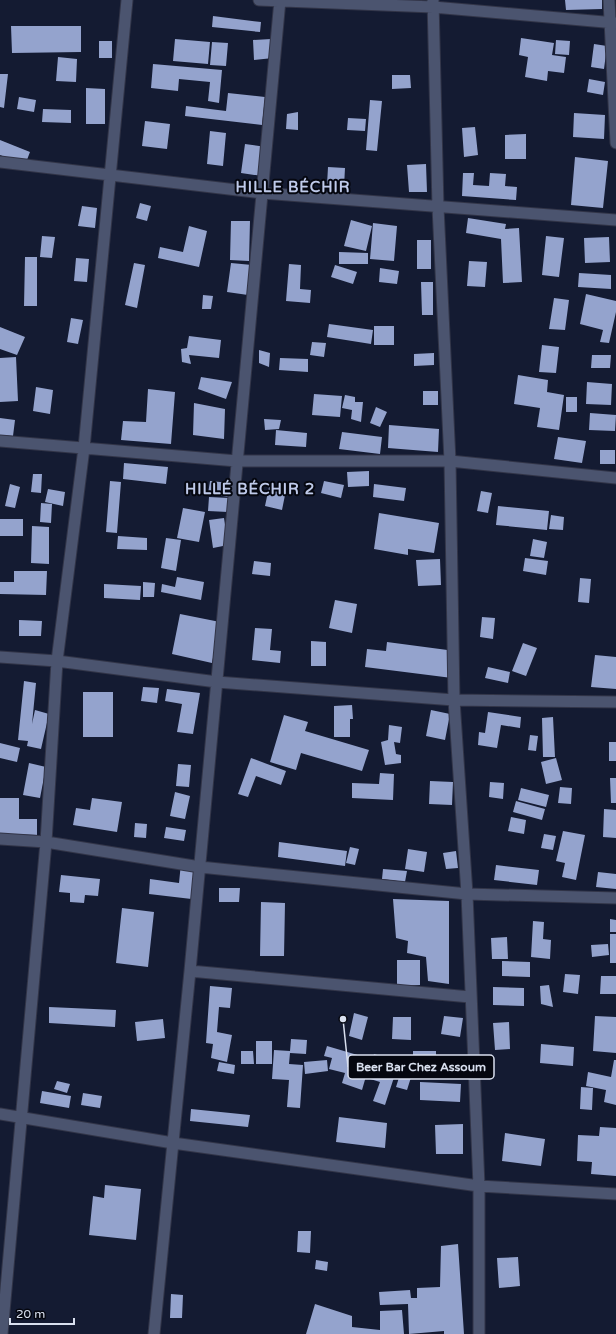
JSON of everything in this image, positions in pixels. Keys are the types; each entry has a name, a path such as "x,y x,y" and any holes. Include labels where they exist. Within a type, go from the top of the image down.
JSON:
{"street":[{"path":"2,1334 46,842 57,661 84,448 127,0"},
{"path":"259,0 433,3 613,23"},
{"path":"609,0 613,23 616,143"},
{"path":"154,1334 200,867 280,1"},
{"path":"433,3 438,207 450,461 454,700 467,894 470,997 479,1186 480,1334"},
{"path":"0,162 262,193 616,220"},
{"path":"0,441 237,461 450,461 616,478"},
{"path":"0,657 57,661 217,682 454,700 616,702"},
{"path":"0,839 46,842 200,867 467,894 616,898"},
{"path":"190,971 470,997"},
{"path":"0,1114 173,1143 479,1186 616,1194"}],"building":[{"path":"565,0 602,0 602,9 566,10"},
{"path":"213,16 261,22 260,32 212,27"},
{"path":"11,26 81,26 81,52 12,53"},
{"path":"521,38 554,43 552,55 566,57 564,73 548,71 547,81 525,77 528,57 519,55"},
{"path":"175,39 210,42 208,64 173,61"},
{"path":"271,39 273,58 254,60 253,40"},
{"path":"556,40 570,41 569,55 555,54"},
{"path":"99,41 112,41 112,58 99,58"},
{"path":"212,42 228,43 226,66 210,65"},
{"path":"594,44 607,46 604,69 591,67"},
{"path":"58,57 77,59 76,82 56,81"},
{"path":"153,64 222,70 219,103 208,101 210,82 179,79 178,91 151,88"},
{"path":"0,74 8,74 4,108 0,107"},
{"path":"392,75 410,75 411,88 392,89"},
{"path":"589,79 605,82 603,95 587,92"},
{"path":"86,88 105,89 105,124 86,124"},
{"path":"228,93 265,97 262,125 185,116 186,106 226,111"},
{"path":"19,97 36,100 34,112 17,109"},
{"path":"370,100 382,101 377,151 366,150"},
{"path":"43,109 71,110 71,123 42,122"},
{"path":"298,112 298,130 286,129 287,114"},
{"path":"574,113 605,115 604,139 573,137"},
{"path":"348,118 366,119 365,131 347,130"},
{"path":"145,121 170,124 167,149 142,146"},
{"path":"475,127 478,155 464,157 462,128"},
{"path":"210,131 226,133 223,166 207,164"},
{"path":"526,134 526,159 505,159 505,135"},
{"path":"0,140 30,152 25,165 0,155"},
{"path":"245,144 266,147 262,176 241,173"},
{"path":"575,157 608,161 603,208 571,205"},
{"path":"426,164 427,192 409,192 407,165"},
{"path":"328,167 345,168 344,187 327,185"},
{"path":"463,173 474,173 473,185 489,186 490,173 506,174 505,186 517,187 516,200 462,196"},
{"path":"140,203 151,206 147,221 136,218"},
{"path":"82,206 97,208 95,228 78,226"},
{"path":"468,218 506,224 505,229 519,228 522,282 503,283 501,239 466,233"},
{"path":"351,220 372,226 366,251 344,246"},
{"path":"231,221 250,221 249,261 230,260"},
{"path":"373,223 397,226 394,261 370,259"},
{"path":"189,226 207,231 199,267 158,258 160,247 183,252"},
{"path":"42,236 55,237 52,258 40,257"},
{"path":"546,236 564,238 559,277 542,275"},
{"path":"609,237 610,262 585,263 584,238"},
{"path":"417,240 431,240 431,269 417,269"},
{"path":"339,252 368,253 368,264 339,264"},
{"path":"25,257 37,257 37,306 24,306"},
{"path":"76,258 89,259 87,282 74,281"},
{"path":"469,261 487,262 485,287 467,286"},
{"path":"134,263 145,265 137,308 125,305"},
{"path":"231,263 252,265 248,295 227,292"},
{"path":"289,264 301,265 300,289 311,290 310,303 286,301"},
{"path":"335,265 357,272 353,284 331,277"},
{"path":"380,268 399,271 397,284 379,282"},
{"path":"579,273 611,275 611,289 578,287"},
{"path":"421,282 433,282 433,315 422,315"},
{"path":"586,294 616,301 616,312 609,343 600,342 603,330 580,324"},
{"path":"203,295 213,296 211,309 202,309"},
{"path":"554,298 569,300 565,330 549,329"},
{"path":"71,318 83,320 78,344 67,342"},
{"path":"329,324 373,330 371,344 327,337"},
{"path":"374,326 394,326 394,345 374,345"},
{"path":"0,327 25,337 17,355 0,349"},
{"path":"189,336 221,340 219,358 189,355 191,364 182,362 181,349 187,348"},
{"path":"312,342 326,343 324,357 310,355"},
{"path":"542,345 559,347 556,373 539,372"},
{"path":"259,350 270,353 269,367 259,363"},
{"path":"434,353 434,365 414,366 414,354"},
{"path":"592,355 611,355 610,368 591,368"},
{"path":"16,357 18,401 0,402 0,358"},
{"path":"280,358 308,359 308,372 279,370"},
{"path":"518,375 548,380 547,392 564,395 559,430 537,427 540,408 514,404"},
{"path":"201,377 232,382 226,399 198,389"},
{"path":"587,382 612,384 611,405 586,404"},
{"path":"36,387 53,390 50,414 33,411"},
{"path":"148,389 175,392 171,444 121,440 123,421 146,422"},
{"path":"423,391 438,391 438,405 423,405"},
{"path":"314,394 342,396 340,417 312,415"},
{"path":"345,395 355,397 355,402 363,402 361,422 351,419 352,410 342,408"},
{"path":"566,397 577,397 577,412 566,412"},
{"path":"194,403 225,409 224,439 193,435"},
{"path":"376,407 387,412 380,427 370,423"},
{"path":"590,413 616,415 615,431 589,430"},
{"path":"0,418 15,420 13,436 0,435"},
{"path":"264,419 281,420 279,429 265,430"},
{"path":"389,425 439,429 438,452 388,448"},
{"path":"276,430 307,433 306,447 275,445"},
{"path":"342,432 382,437 380,454 339,449"},
{"path":"558,437 586,441 582,463 554,459"},
{"path":"600,450 615,450 615,464 600,464"},
{"path":"124,463 168,467 166,484 123,479"},
{"path":"369,471 369,486 348,487 347,472"},
{"path":"33,474 42,474 41,493 31,492"},
{"path":"110,481 121,482 117,533 106,532"},
{"path":"210,481 230,483 229,497 208,494"},
{"path":"324,481 344,485 341,498 321,493"},
{"path":"10,484 20,487 15,508 5,506"},
{"path":"374,484 406,488 404,501 373,497"},
{"path":"269,487 286,490 282,510 265,506"},
{"path":"48,489 65,492 63,506 45,502"},
{"path":"481,491 492,493 488,513 477,511"},
{"path":"209,497 229,498 228,512 208,511"},
{"path":"41,503 52,504 51,523 40,522"},
{"path":"498,506 549,511 547,530 496,525"},
{"path":"183,508 205,512 199,542 177,538"},
{"path":"379,513 439,523 434,553 408,549 408,555 374,549"},
{"path":"551,515 564,517 563,530 549,529"},
{"path":"224,518 228,545 213,548 209,520"},
{"path":"0,519 23,519 23,536 0,536"},
{"path":"32,526 49,527 49,564 31,563"},
{"path":"118,536 147,538 147,550 117,549"},
{"path":"166,538 181,540 176,571 161,568"},
{"path":"533,539 547,542 544,558 530,556"},
{"path":"525,558 548,561 546,575 523,571"},
{"path":"440,559 441,585 418,586 416,560"},
{"path":"254,561 271,563 270,576 252,574"},
{"path":"14,571 47,571 46,595 0,594 0,582 14,582"},
{"path":"177,577 204,582 201,600 161,592 162,584 175,587"},
{"path":"580,578 591,579 589,603 578,602"},
{"path":"143,582 155,583 154,597 143,597"},
{"path":"104,584 141,586 140,600 104,598"},
{"path":"335,600 357,604 352,633 329,628"},
{"path":"180,614 220,622 212,663 172,654"},
{"path":"482,617 495,618 493,639 480,637"},
{"path":"19,620 42,621 41,636 19,636"},
{"path":"255,628 272,629 270,650 281,651 280,663 252,660"},
{"path":"311,641 326,642 326,666 311,666"},
{"path":"387,642 455,651 452,678 365,667 367,649 386,651"},
{"path":"523,643 537,648 526,676 512,671"},
{"path":"595,655 616,657 616,689 591,687"},
{"path":"488,667 510,672 508,683 485,678"},
{"path":"24,681 36,683 32,724 35,710 49,714 41,749 27,746 28,741 18,740"},
{"path":"143,687 159,688 157,703 141,701"},
{"path":"167,689 200,693 193,734 177,732 182,704 165,701"},
{"path":"83,692 113,692 113,737 83,737"},
{"path":"352,705 353,719 350,719 350,737 334,737 334,706"},
{"path":"431,710 450,714 445,740 426,736"},
{"path":"488,712 521,717 520,728 501,725 497,748 478,745 479,732 485,733"},
{"path":"284,715 308,722 305,731 369,750 362,771 301,753 296,770 270,762"},
{"path":"553,717 555,757 543,757 542,718"},
{"path":"389,725 402,727 400,743 394,742 396,754 401,755 401,763 385,765 381,742 388,740"},
{"path":"530,735 538,736 536,751 528,750"},
{"path":"609,742 616,742 616,761 609,761"},
{"path":"0,743 20,748 17,762 0,758"},
{"path":"251,758 286,771 281,785 256,776 248,797 238,794"},
{"path":"556,758 562,780 546,784 541,762"},
{"path":"29,763 46,767 40,798 23,795"},
{"path":"178,764 191,765 189,787 176,786"},
{"path":"380,773 394,774 393,800 352,798 352,783 379,784"},
{"path":"610,778 616,778 616,803 611,803"},
{"path":"430,781 453,782 452,805 429,804"},
{"path":"490,782 504,783 503,799 489,797"},
{"path":"560,787 572,788 571,804 558,803"},
{"path":"521,788 549,795 546,807 518,800"},
{"path":"175,792 190,796 185,819 170,816"},
{"path":"0,798 19,798 19,819 37,819 37,835 0,834"},
{"path":"92,798 122,802 117,832 73,825 76,808 90,810"},
{"path":"516,801 545,809 542,820 513,812"},
{"path":"604,809 616,810 616,838 603,837"},
{"path":"511,817 526,820 524,834 508,831"},
{"path":"135,823 147,824 146,838 134,837"},
{"path":"166,827 186,830 184,841 164,838"},
{"path":"563,831 585,835 576,880 562,877 565,863 556,861"},
{"path":"544,834 556,836 553,850 541,848"},
{"path":"279,842 347,851 345,866 278,857"},
{"path":"350,847 359,849 355,865 346,863"},
{"path":"408,849 427,852 424,872 405,869"},
{"path":"456,851 458,868 446,869 443,853"},
{"path":"181,863 204,866 200,900 149,894 150,879 179,883"},
{"path":"496,865 539,870 537,885 494,880"},
{"path":"383,869 407,871 405,882 382,879"},
{"path":"598,872 616,874 616,889 596,887"},
{"path":"61,875 100,879 98,896 85,895 84,903 70,902 70,893 59,892"},
{"path":"219,888 240,888 239,902 219,902"},
{"path":"393,899 449,901 449,984 428,981 426,957 407,953 408,941 396,938"},
{"path":"261,902 285,903 284,956 260,956"},
{"path":"122,908 154,912 148,967 116,963"},
{"path":"610,919 616,920 616,932 610,932"},
{"path":"533,921 544,922 543,939 551,940 550,959 531,957"},
{"path":"610,934 616,934 616,963 610,963"},
{"path":"507,937 508,959 492,959 491,938"},
{"path":"608,944 609,955 592,957 591,945"},
{"path":"397,960 420,960 420,985 397,986"},
{"path":"502,961 530,962 530,977 502,976"},
{"path":"565,974 580,975 578,994 563,992"},
{"path":"601,976 616,976 616,994 600,994"},
{"path":"549,985 553,1007 541,1004 540,986"},
{"path":"210,986 232,988 230,1008 219,1007 217,1032 232,1035 227,1062 211,1058 213,1044 206,1043"},
{"path":"493,987 524,988 524,1006 493,1005"},
{"path":"49,1007 116,1010 115,1027 49,1023"},
{"path":"354,1013 368,1017 362,1040 349,1036"},
{"path":"444,1016 463,1018 460,1037 441,1034"},
{"path":"595,1016 616,1017 616,1053 593,1051"},
{"path":"393,1017 411,1017 411,1040 392,1039"},
{"path":"163,1019 165,1038 137,1041 135,1022"},
{"path":"509,1022 510,1049 495,1050 493,1023"},
{"path":"291,1039 307,1040 306,1054 290,1053 289,1064 303,1065 300,1108 287,1107 289,1080 272,1079 274,1050 290,1051"},
{"path":"256,1041 272,1041 272,1064 256,1064"},
{"path":"541,1044 574,1047 573,1066 540,1063"},
{"path":"327,1046 371,1059 362,1090 342,1083 345,1073 329,1069 332,1058 324,1056"},
{"path":"241,1051 253,1051 254,1064 241,1064"},
{"path":"413,1051 436,1051 436,1071 413,1070"},
{"path":"374,1054 399,1062 385,1105 373,1101 380,1082 367,1078"},
{"path":"327,1060 328,1071 305,1074 304,1062"},
{"path":"614,1060 616,1060 616,1105 604,1102 606,1090 586,1086 588,1072 611,1077"},
{"path":"219,1062 235,1065 234,1074 217,1071"},
{"path":"402,1068 413,1071 407,1090 396,1087"},
{"path":"57,1081 70,1084 67,1093 54,1089"},
{"path":"420,1082 461,1084 460,1102 420,1100"},
{"path":"581,1087 593,1088 592,1110 580,1109"},
{"path":"42,1091 71,1096 69,1108 40,1103"},
{"path":"83,1093 102,1096 100,1108 81,1105"},
{"path":"191,1109 250,1115 248,1127 190,1121"},
{"path":"339,1117 387,1123 385,1148 336,1142"},
{"path":"463,1124 463,1154 436,1154 435,1125"},
{"path":"600,1127 616,1128 616,1176 591,1174 592,1162 577,1161 578,1135 599,1136"},
{"path":"505,1133 545,1139 541,1166 502,1161"},
{"path":"105,1185 141,1189 136,1240 89,1235 93,1196 104,1198"},
{"path":"298,1231 311,1231 310,1253 297,1252"},
{"path":"458,1244 464,1334 444,1334 444,1331 409,1334 408,1304 380,1305 379,1292 410,1290 411,1298 417,1298 417,1288 440,1287 441,1246"},
{"path":"518,1257 520,1286 499,1288 497,1258"},
{"path":"316,1260 328,1262 327,1271 315,1269"},
{"path":"171,1294 183,1295 182,1318 170,1318"},
{"path":"315,1304 352,1316 352,1327 380,1330 380,1311 402,1310 404,1334 306,1334"}],"place":[{"name":"Beer Bar Chez Assoum","path":"343,1019"}],"district":[{"name":"HILLE BÉCHIR","path":"293,187"},
{"name":"HILLÉ BÉCHIR 2","path":"250,489"}]}
